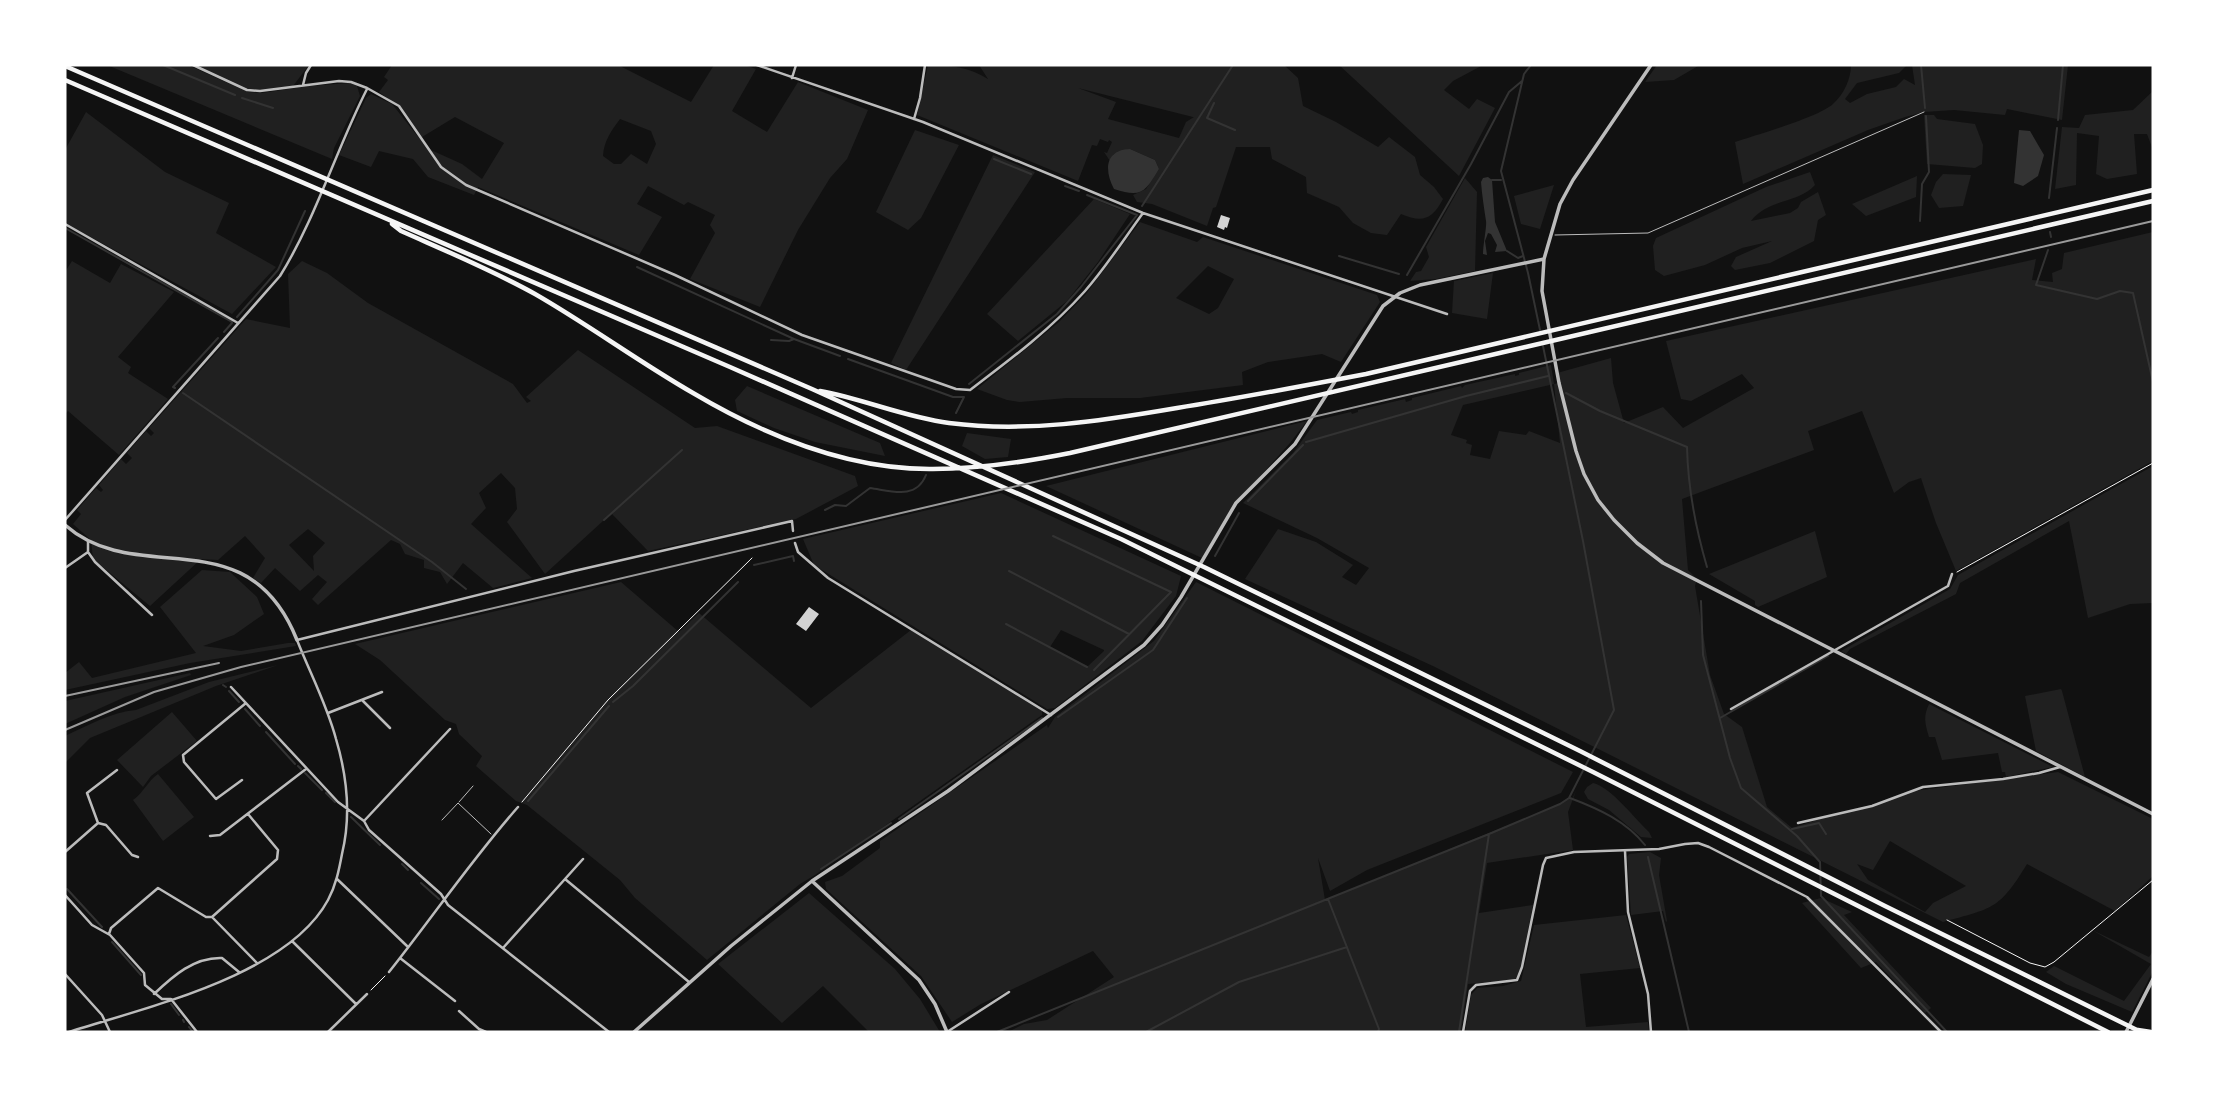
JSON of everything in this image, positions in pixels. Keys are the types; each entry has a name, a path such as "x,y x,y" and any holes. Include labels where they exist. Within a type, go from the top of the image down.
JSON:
{"highway":[{"path":"65,66 812,389 1204,567 1580,751 2141,1032"},
{"path":"65,80 1121,539 1593,772 2108,1032"},
{"path":"812,389 908,415 949,423 1041,427 1111,419 1330,381 2153,190"},
{"path":"389,222 401,231 534,293 691,392 765,432 794,443 859,460 931,470 1022,463 2153,201"},
{"path":"2135,1029 2151,1032"}],"street":[{"path":"192,65 247,90 260,91 339,81 367,88 399,106 441,167 466,185 675,275 802,335 956,389 970,390 1034,341 1060,317 1086,290 1143,213"},
{"path":"303,85 311,65"},
{"path":"757,65 914,119 1143,213 1447,314"},
{"path":"792,78 796,65"},
{"path":"914,119 925,65"},
{"path":"1651,65 1573,180 1560,204 1544,258 1544,309 1576,451 1589,485 1606,510 1637,543 1663,563 2153,814"},
{"path":"65,520 280,276 295,253 334,158 367,88"},
{"path":"65,224 239,324"},
{"path":"634,1032 762,920 813,881 948,791 1144,645 1181,597 1236,503 1295,444 1382,306 1420,285 1544,258"},
{"path":"297,640 574,571 792,522 793,531"},
{"path":"65,526 88,542 117,551 219,564 237,571 272,597 289,621 328,713 341,761 347,808 344,845 337,879 328,901 292,941 239,973 171,999 69,1032"},
{"path":"88,542 88,552 95,562 152,615"},
{"path":"795,543 799,552 828,578 1051,715"},
{"path":"65,568 88,552"},
{"path":"1731,709 1948,586 1952,575"},
{"path":"231,687 338,802 364,821 369,830 441,894 445,901 609,1032"},
{"path":"328,713 382,692"},
{"path":"362,699 390,728"},
{"path":"242,780 216,799 184,762 183,755 246,703"},
{"path":"364,821 450,729"},
{"path":"1798,823 1872,806 1923,787 2003,779 2060,767"},
{"path":"210,836 220,835 306,769"},
{"path":"98,823 87,793 117,770"},
{"path":"389,972 493,835 518,807"},
{"path":"109,934 111,928 158,888 206,917 212,917 277,859 278,850 248,814"},
{"path":"65,852 98,823"},
{"path":"98,823 106,825 132,855 138,856"},
{"path":"1463,1032 1470,991 1476,985 1517,980 1546,858 1574,852 1659,849 1698,843 1807,897 1941,1032"},
{"path":"1625,851 1628,912 1648,994 1651,1032"},
{"path":"503,948 583,859"},
{"path":"337,879 407,946"},
{"path":"565,879 690,984"},
{"path":"813,881 919,980 935,1004 947,1032 1009,992"},
{"path":"65,895 92,925 109,934 144,973 145,985 154,994 162,999 171,999"},
{"path":"212,917 257,963"},
{"path":"292,941 356,1004"},
{"path":"154,994 173,976 201,961 222,958 239,973"},
{"path":"400,958 455,1001"},
{"path":"65,974 95,1008 110,1032"},
{"path":"2126,1032 2153,978"},
{"path":"328,1032 367,994"},
{"path":"171,999 197,1032"},
{"path":"459,1011 486,1032"}],"lane":[{"path":"1549,235 1648,233 1924,112"},
{"path":"442,820 473,786"},
{"path":"458,803 493,835"}],"path":[{"path":"1952,575 2153,463"},
{"path":"518,807 608,701 752,558"},
{"path":"1948,920 2030,963 2045,967 2153,880"},
{"path":"367,994 389,972"}],"shaded area":[{"path":"107,65 188,65 248,92 262,93 350,83 357,86 360,96 334,148 332,159"},
{"path":"196,65 309,65 293,86 269,90 248,89"},
{"path":"392,65 618,65 691,102 714,65 745,65 756,69 732,111 767,132 798,82 868,110 847,159 830,178 798,230 760,307 690,279 715,233 710,225 715,215 688,202 684,205 648,186 637,204 662,217 639,255 478,187 474,195 428,177 413,159 379,151 371,167 339,155 366,98 371,94 392,104 419,138 400,107 379,92 388,80 384,77","holes":["455,117 504,143 482,179 462,164 431,150 422,137","620,119 651,131 656,144 647,164 631,154 621,164 614,164 603,156 608,136"]},
{"path":"928,65 959,68 988,79 979,65 1284,65 1298,78 1303,106 1378,147 1389,137 1415,157 1420,175 1443,199 1426,218 1401,214 1387,235 1371,233 1353,223 1339,207 1307,193 1306,177 1272,159 1270,147 1236,147 1207,226 1152,204 1137,202 1133,195 1146,189 1159,169 1155,160 1130,149 1114,154 1110,161 1104,152 1107,153 1112,142 1109,140 1100,139 1097,146 1092,145 1078,181 917,115","holes":["1078,88 1194,117 1186,122 1179,138 1108,119 1116,102"]},
{"path":"1339,65 1483,65 1453,81 1444,90 1469,109 1477,99 1495,108 1459,176"},
{"path":"1657,65 1698,66 1674,80 1645,82"},
{"path":"1851,65 1907,65 1899,73 1857,83 1845,99 1850,103 1867,94 1896,87 1904,79 1915,85 1912,65 2068,65 2062,120 2007,109 2005,115 1954,110 1924,112 1868,130 1743,184 1735,142 1826,109 1844,91"},
{"path":"2153,91 2153,150 2147,134 2134,134 2137,174 2107,179 2096,174 2099,136 2077,133 2076,185 2055,189 2062,127 2079,128 2085,115 2133,110"},
{"path":"86,112 165,172 229,203 216,233 276,267 232,314 65,223 65,150"},
{"path":"1924,115 1975,124 1983,145 1982,164 1975,168 1927,164"},
{"path":"915,130 959,145 921,218 908,230 876,212"},
{"path":"2019,130 2030,131 2044,155 2038,176 2023,186 2014,183"},
{"path":"1130,149 1155,160 1159,169 1146,188 1137,193 1114,189 1109,175 1111,157 1122,150"},
{"path":"993,155 1035,172 906,370 891,363"},
{"path":"1810,172 1815,185 1808,191 1766,208 1751,221 1790,213 1798,208 1801,202 1818,192 1826,215 1818,220 1814,241 1770,263 1735,270 1731,266 1736,257 1772,241 1742,248 1705,265 1664,276 1655,270 1653,246 1656,238 1766,187"},
{"path":"1943,174 1971,175 1963,206 1939,208 1931,195 1936,182"},
{"path":"1917,176 1916,197 1866,216 1852,204"},
{"path":"1488,177 1492,180 1495,222 1507,251 1495,252 1497,245 1488,233 1485,241 1487,255 1483,254 1486,223 1481,182"},
{"path":"1465,178 1477,192 1475,271 1410,281 1416,272 1421,271 1429,257 1426,247"},
{"path":"1554,185 1540,229 1521,224 1514,196"},
{"path":"1094,199 1130,214 1098,262 1067,301 1018,341 987,314"},
{"path":"1140,222 1197,242 1203,237 1377,295 1380,302 1341,362 1322,354 1268,362 1242,372 1243,385 1140,398 1067,398 1020,402 977,389 1059,322 1086,294","holes":["1208,266 1234,279 1218,308 1209,314 1176,298"]},
{"path":"2153,232 2153,461 1956,571 1921,478 1909,482 1894,493 1862,411 1808,431 1814,450 1682,499 1688,570 1697,579 1695,586 1710,675 1724,714 1742,727 1767,807 1792,828 1832,815 1872,807 1914,791 2058,772 2153,819 2153,876 2115,911 2027,864 2009,890 1993,905 1943,922 1435,667 1245,579 1278,529 1316,542 1353,565 1342,577 1356,585 1369,568 1317,538 1243,503 1293,453 1317,420 1351,412 1352,414 1358,410 1405,399 1406,402 1412,398 1515,376 1551,365 1554,384 1559,383 1557,373 1611,358 1613,383 1624,423 1663,407 1683,428 1754,388 1742,374 1691,401 1681,399 1666,341 2036,259 2032,280 2053,282 2052,273 2062,269 2064,253","holes":["1554,384 1560,443 1529,431 1526,435 1499,431 1490,459 1470,455 1472,445 1466,443 1467,440 1451,435 1463,405","1890,841 1966,886 1933,903 1925,912 1868,880 1857,864 1873,870"]},
{"path":"72,261 110,283 121,264 174,292 118,357 131,367 128,373 168,399 119,455 68,411 65,414 65,272"},
{"path":"302,261 327,273 368,303 513,384 527,403 531,401 526,397 578,350 695,428 717,426 855,476 858,486 796,519 648,551 612,514 615,510 545,574 507,522 517,509 515,488 501,473 479,493 486,508 471,524 532,578 493,588 463,563 447,584 440,572 424,568 424,560 405,554 400,544 391,540 318,605 312,599 327,582 318,575 300,591 275,568 261,583 253,578 265,558 245,536 218,560 201,559 150,606 93,559 91,540 73,524 81,514 77,510 96,488 101,492 103,490 99,485 121,459 126,464 132,458 127,453 146,431 151,436 154,433 149,428 246,319 290,328 288,274","holes":["308,529 325,543 313,556 314,571 289,545"]},
{"path":"1493,273 1487,319 1452,313 1454,281"},
{"path":"747,386 880,443 885,456 815,442 774,428 737,411 735,400"},
{"path":"1307,421 1236,503 1202,558 1046,486"},
{"path":"967,433 1011,439 1008,457 985,459 962,446"},
{"path":"2153,466 2153,603 2130,604 2088,618 2069,521 1960,583 1956,594 1850,649 1846,654 1841,651 1950,589 1958,575"},
{"path":"1001,493 1181,576 1176,596 1142,641 1055,708 1047,709 814,565 803,539","holes":["1061,630 1104,650 1087,667 1050,647"]},
{"path":"1815,531 1827,577 1758,607 1755,601 1709,574"},
{"path":"202,570 230,572 257,597 264,614 234,635 203,646 241,651 288,643 295,643 296,646 190,663 65,690 65,673 79,662 92,678 196,653 160,607"},
{"path":"621,582 679,632 699,613 811,708 911,630 1042,711 1042,715 800,884 707,960 635,898 620,880 527,805 516,801 476,766 482,756 459,734 456,724 445,720 380,660 355,644"},
{"path":"1196,582 1573,772 1561,793 1367,870 1330,891 1318,858 1325,900 1572,799 1576,791 1568,812 1573,850 1487,863 1479,913 1533,905 1516,980 1468,984 1461,1032 1008,1032 1024,1024 1047,1020 1114,977 1093,951 981,1004 952,1022 921,976 826,889 825,882 842,876 880,848 880,841 1047,725 1048,728 1055,717 1154,641"},
{"path":"278,665 216,686 90,738 65,763 65,736 91,724 209,682"},
{"path":"190,673 191,675 125,697 65,724 65,701"},
{"path":"2061,689 2085,777 2036,751 2025,696"},
{"path":"1929,704 2053,767 2006,777 2005,772 2002,772 1998,753 1942,760 1935,737 1929,737 1926,728 1925,717"},
{"path":"172,712 197,741 151,776 143,787 117,760"},
{"path":"158,774 194,817 163,841 133,800"},
{"path":"1593,783 1615,797 1652,838 1641,837 1609,810 1588,799 1584,792"},
{"path":"1650,852 1661,858 1659,875 1666,922 1663,911 1631,915 1627,857 1629,854"},
{"path":"809,893 895,969 920,999 940,1032 869,1032 823,986 782,1023 718,964"},
{"path":"1821,898 1852,912 1844,915 1931,1008 1925,1013 1876,962 1861,968 1802,903"},
{"path":"1626,915 1640,968 1580,974 1586,1027 1648,1022 1649,1032 1465,1032 1471,995 1477,988 1503,986 1521,981 1534,925"},
{"path":"2092,930 2149,957 2153,951 2153,971 2132,1012 2066,984 2046,972 2054,966 2124,1001 2151,964"}],"building":[{"path":"1221,215 1230,218 1224,230 1217,227"},
{"path":"809,607 819,614 806,631 796,624"}],"waterway":[{"path":"163,65 235,95"},
{"path":"1142,206 1233,65"},
{"path":"1531,65 1524,74 1501,171 1540,330"},
{"path":"1921,65 1925,108"},
{"path":"2058,120 2063,65"},
{"path":"1407,275 1509,92 1522,81"},
{"path":"242,98 273,108"},
{"path":"1214,103 1207,118 1235,130"},
{"path":"1920,221 1922,184 1929,172 1926,116"},
{"path":"2049,198 2057,128"},
{"path":"994,159 1031,174"},
{"path":"1492,180 1501,180"},
{"path":"1065,186 1079,191"},
{"path":"969,384 1057,314 1137,215 1087,195"},
{"path":"237,317 278,270 305,211"},
{"path":"65,228 232,322"},
{"path":"2050,232 2051,237"},
{"path":"2048,250 2036,285 2097,299 2120,291 2133,293 2153,382"},
{"path":"1507,251 1518,258 1523,256"},
{"path":"1339,256 1399,274"},
{"path":"637,267 794,339"},
{"path":"224,332 232,323"},
{"path":"175,388 173,387 218,338"},
{"path":"771,340 794,339 840,356"},
{"path":"997,1032 1489,834 1569,798 1614,710 1543,346"},
{"path":"848,359 953,397 964,397 956,413"},
{"path":"1306,442 1466,396 1548,376"},
{"path":"183,393 432,562 466,589"},
{"path":"1566,393 1600,411 1687,447 1693,508 1707,567"},
{"path":"1248,501 1303,445"},
{"path":"604,520 682,450"},
{"path":"825,510 835,505 846,506 870,488 895,492 910,491 922,483 926,475"},
{"path":"1215,556 1239,513"},
{"path":"1053,536 1171,592 1094,670"},
{"path":"754,565 793,556 794,561"},
{"path":"1009,571 1129,634"},
{"path":"613,702 633,686 738,582"},
{"path":"1058,717 1153,650 1187,598"},
{"path":"1701,601 1703,655 1730,758 1741,788 1797,836 1820,862 1821,896 1947,1032"},
{"path":"1006,624 1087,667"},
{"path":"1720,718 1828,656"},
{"path":"229,691 239,702"},
{"path":"528,801 609,706"},
{"path":"245,709 260,726"},
{"path":"899,819 1042,718"},
{"path":"266,732 295,764"},
{"path":"298,766 301,769"},
{"path":"305,773 322,790"},
{"path":"326,793 335,802"},
{"path":"1570,798 1611,817 1629,829 1645,845"},
{"path":"351,817 380,845"},
{"path":"821,869 891,823"},
{"path":"1792,829 1819,823 1826,834"},
{"path":"1459,1032 1489,834"},
{"path":"1648,857 1689,1032"},
{"path":"402,864 408,870"},
{"path":"421,883 439,899"},
{"path":"67,889 102,927"},
{"path":"1328,899 1378,1032"},
{"path":"112,942 141,975"},
{"path":"1146,1032 1239,982 1347,947"},
{"path":"171,1004 179,1015"},
{"path":"189,1027 193,1032"}],"railway":[{"path":"65,730 154,692 241,667 2153,221"},
{"path":"65,696 219,663"}]}
